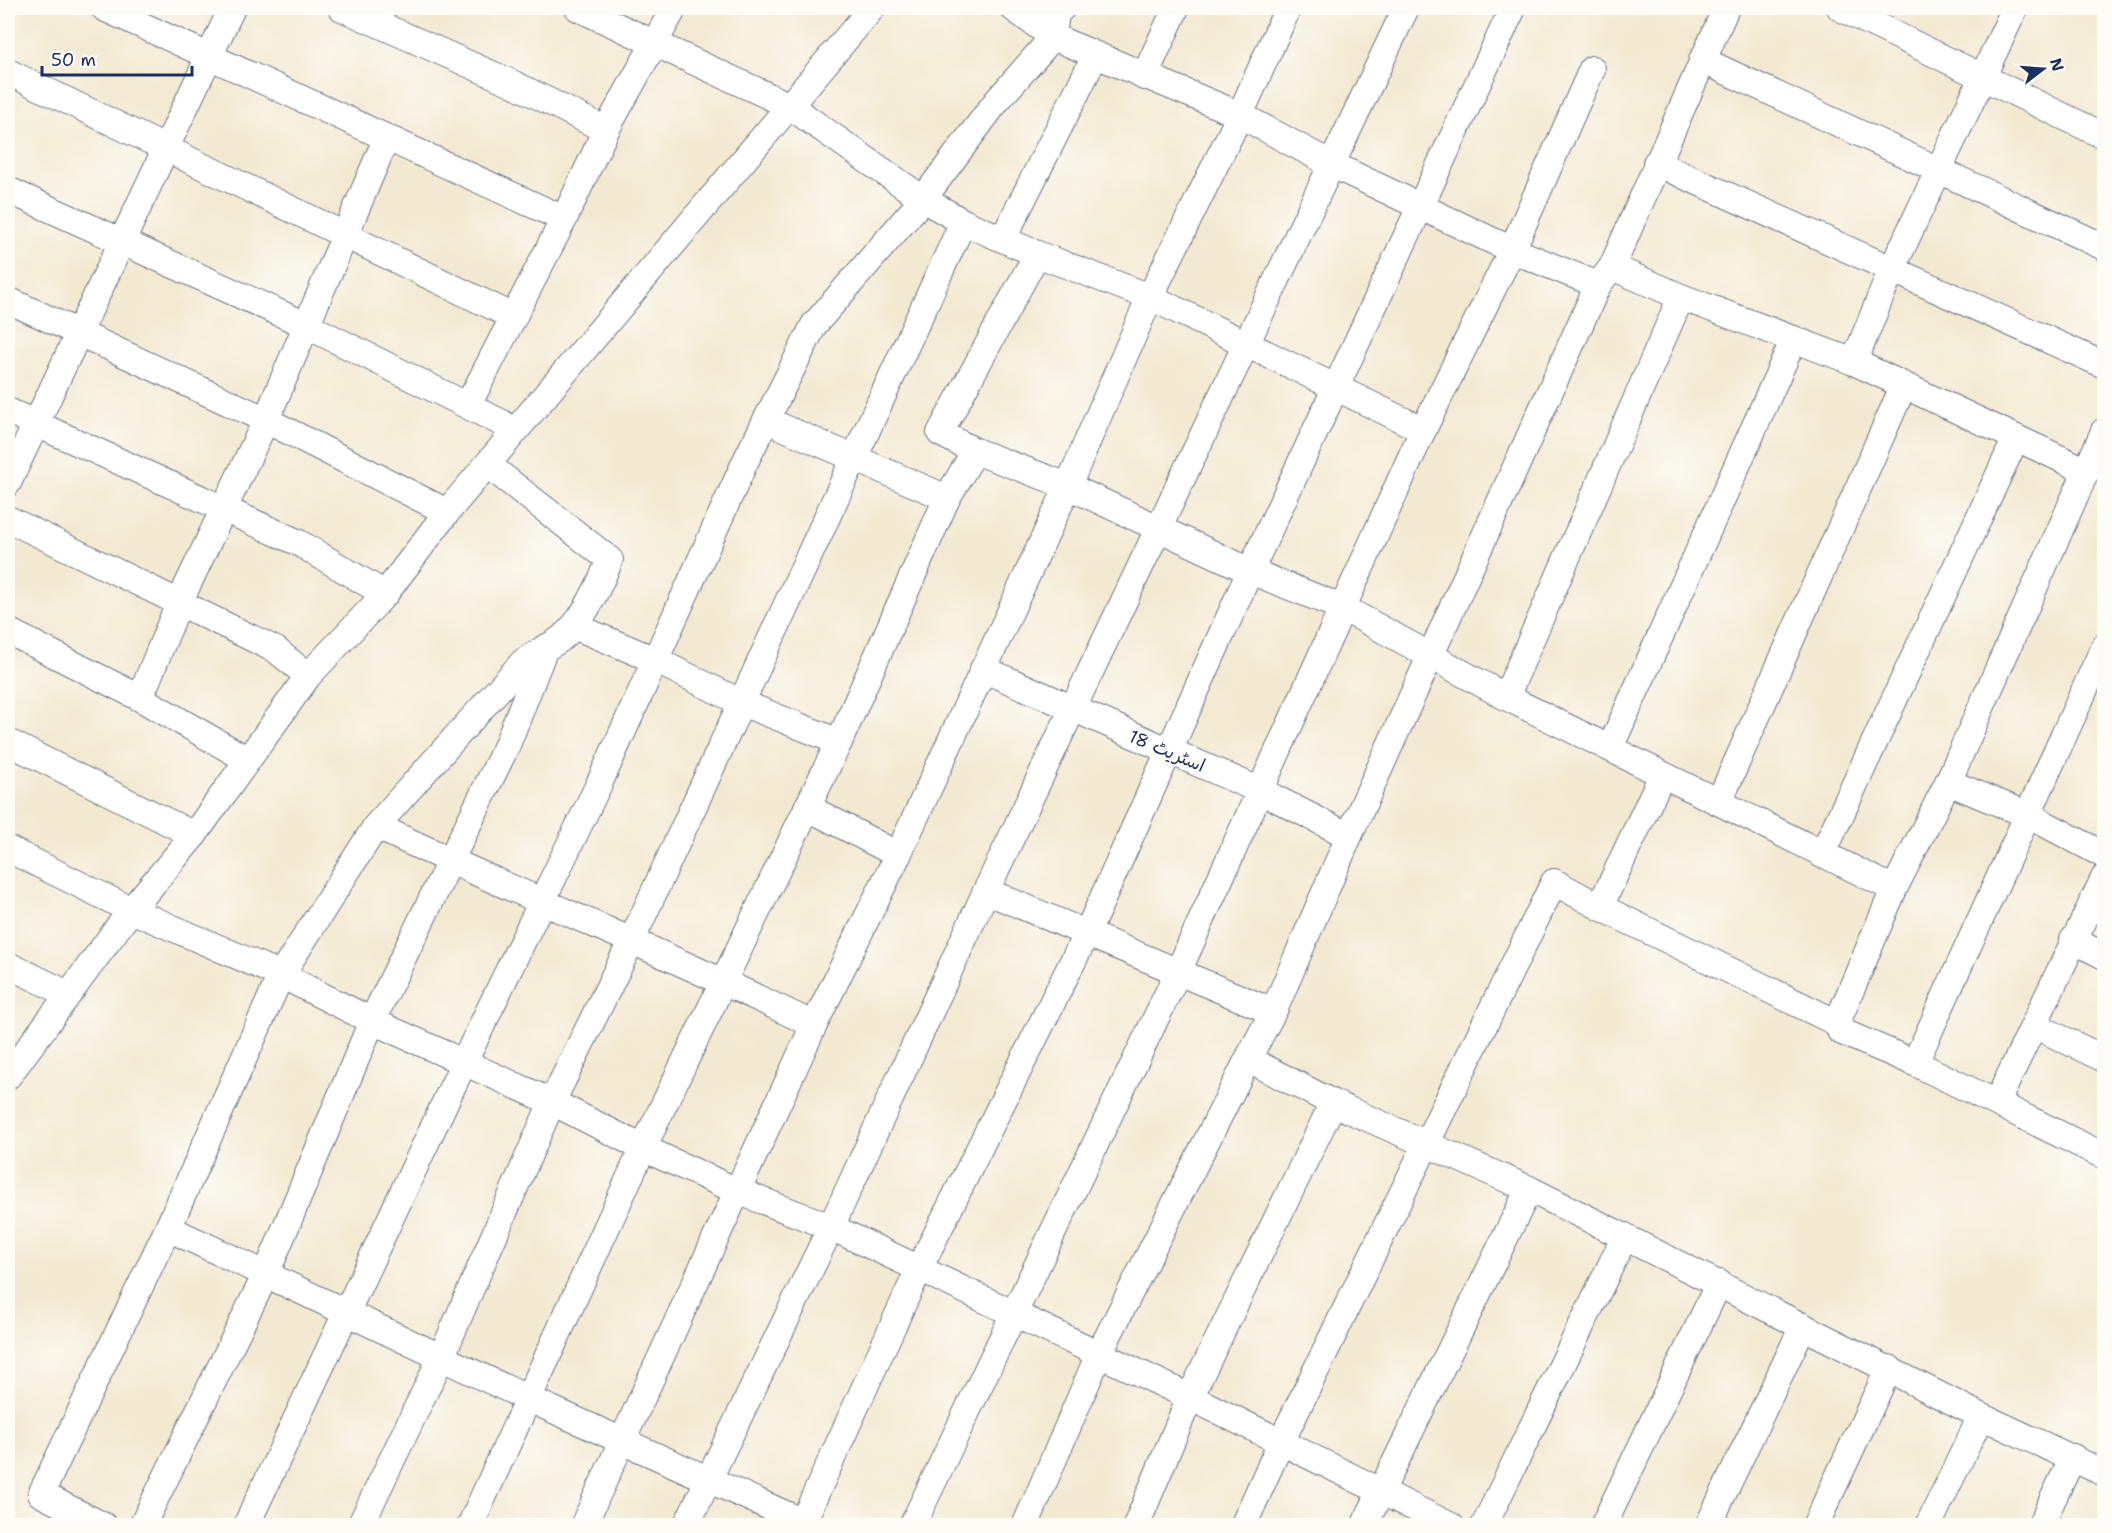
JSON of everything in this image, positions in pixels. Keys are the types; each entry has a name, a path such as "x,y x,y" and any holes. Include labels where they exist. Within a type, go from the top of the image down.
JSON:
{"street":[{"path":"104,8 564,219"},
{"path":"8,483 232,8"},
{"path":"342,8 514,84 606,130"},
{"path":"578,8 788,105 923,199 963,222 1037,254 1150,297 1245,345 1423,429"},
{"path":"468,405 564,219 606,130 674,8"},
{"path":"8,1074 131,910 194,835 308,676 385,594 447,512 872,8"},
{"path":"1013,8 1053,37 1144,77 1240,115 1333,165 1512,250 1682,297 1854,362 2087,471"},
{"path":"246,1526 464,1062 599,784 766,420 814,325 923,199 996,102 1053,37 1056,13 1062,8"},
{"path":"1144,77 1176,8"},
{"path":"584,1526 814,1025 898,855 1068,486 1150,297 1240,115 1288,8"},
{"path":"686,1526 831,1227 986,891 1407,8"},
{"path":"168,1228 267,1272 441,1358 621,1442 805,1524 919,1269 1087,933 1250,571 1513,8"},
{"path":"1024,1526 1099,1354 1275,1008 1348,836 1605,276 1724,8"},
{"path":"1840,8 2104,136"},
{"path":"1854,362 1892,269 2015,8"},
{"path":"1003,239 1095,56"},
{"path":"1702,60 2104,247"},
{"path":"912,1526 1178,972 1423,429 1512,250 1592,69"},
{"path":"8,72 514,317"},
{"path":"140,698 179,603 225,512 266,420 386,139"},
{"path":"1656,163 2104,365"},
{"path":"8,190 306,325 502,423"},
{"path":"360,1526 441,1358 552,1102 631,942 963,222"},
{"path":"1037,254 940,433 975,451 1068,486 1250,571 1343,608 1430,658 1506,697 1894,889"},
{"path":"1506,697 1682,297"},
{"path":"8,300 266,420 447,512"},
{"path":"1610,748 1794,339"},
{"path":"1719,802 1904,387"},
{"path":"8,411 225,512 299,543 385,594"},
{"path":"766,420 947,498"},
{"path":"1837,1023 1894,889 1948,782 2104,431"},
{"path":"1822,855 2016,438"},
{"path":"470,1526 643,1148 839,742 947,498 975,451"},
{"path":"104,1526 41,1494 168,1228 281,975 376,826 523,662 545,648 558,643 574,626 598,588 610,560 488,465"},
{"path":"8,519 276,650 308,676"},
{"path":"574,626 655,660 742,703 839,742"},
{"path":"8,631 140,698 248,760"},
{"path":"1915,1063 2104,647"},
{"path":"141,1526 267,1272 372,1021 507,745 545,648"},
{"name":"اسٹریٹ 18","path":"983,669 1261,791 1348,836"},
{"path":"8,742 194,835"},
{"path":"1599,907 1662,775"},
{"path":"1948,782 2028,815 2104,855"},
{"path":"807,807 898,855"},
{"path":"376,826 451,862 724,981 814,1025"},
{"path":"8,849 131,910 281,975 372,1021 552,1102 643,1148 737,1191 831,1227 1099,1354 1450,1526"},
{"path":"1997,1102 2104,878"},
{"path":"1243,1526 1281,1442 1554,882 1599,907 1837,1023 1840,1031 1915,1063 2104,1156"},
{"path":"986,891 1259,1006 1275,1008"},
{"path":"2073,940 2104,956"},
{"path":"8,965 68,994"},
{"path":"2034,1024 2104,1059"},
{"path":"1248,1059 1333,1103 1529,1189 1981,1416 2104,1473"},
{"path":"1136,1526 1190,1398 1333,1103"},
{"path":"1364,1526 1379,1490 1529,1189"},
{"path":"1484,1526 1625,1236"},
{"path":"1603,1526 1719,1283"},
{"path":"1708,1526 1803,1326"},
{"path":"1815,1526 1889,1368"},
{"path":"1928,1526 1981,1416"},
{"path":"2040,1526 2073,1457"}]}
